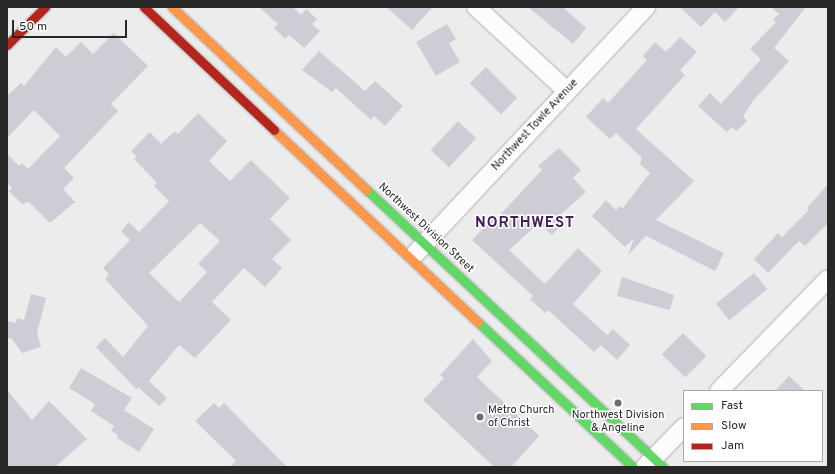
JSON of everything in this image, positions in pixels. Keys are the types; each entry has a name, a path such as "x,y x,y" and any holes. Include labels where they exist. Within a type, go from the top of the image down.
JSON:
{"main road":[{"path":"7,45 45,7"},
{"path":"144,7 633,467"},
{"name":"Northwest Division Street","path":"172,7 424,243 654,464"}],"street":[{"path":"476,7 567,91"},
{"name":"Northwest Towle Avenue","path":"411,259 424,243 646,7"},
{"path":"720,390 828,279"},
{"path":"654,464 683,428"}],"building":[{"path":"259,7 293,7 301,15 306,9 317,19 312,24 320,31 304,48 289,35 285,39 274,28 278,24"},
{"path":"386,7 433,7 412,30"},
{"path":"528,7 563,7 586,28 573,44"},
{"path":"680,7 739,7 725,22 715,12 701,27"},
{"path":"771,7 806,7 774,48 789,61 752,102 743,117 747,121 737,131 732,127 727,132 698,106 710,93 721,104 761,59 750,49 776,22 773,20 779,14"},
{"path":"447,24 456,39 449,43 460,62 436,76 416,42"},
{"path":"114,33 148,66 111,104 118,111 64,168 74,178 63,189 75,202 50,223 29,202 22,204 9,191 12,188 7,183 7,154 19,166 22,163 28,169 60,136 34,110 7,138 7,96 21,83 24,86 56,47 66,57 81,42 93,54"},
{"path":"680,37 697,52 680,70 685,75 636,129 694,181 656,220 724,253 715,271 646,236 628,255 634,238 625,247 592,216 606,200 616,210 620,206 623,208 650,173 640,164 642,158 616,133 610,139 586,117 603,98 608,103 647,60 643,56 655,42 666,52"},
{"path":"319,51 365,91 375,81 403,106 385,126 374,116 371,120 336,88 332,92 302,70"},
{"path":"486,67 517,98 501,114 470,83"},
{"path":"198,113 227,141 209,161 230,181 251,160 290,198 270,219 291,240 272,259 282,268 265,287 244,268 212,302 231,320 195,358 179,345 149,381 167,398 159,406 138,387 137,390 96,347 105,338 123,357 148,326 105,279 109,274 103,268 130,240 121,231 129,222 139,232 169,201 154,186 157,183 134,159 137,157 131,151 150,132 161,144 175,131 178,134","holes":["200,223 220,241 198,264 207,272 179,302 149,273"]},
{"path":"458,121 476,138 449,167 431,150"},
{"path":"559,148 581,170 573,178 586,192 558,217 564,222 552,235 539,223 509,250 545,284 578,248 602,271 573,304 607,335 613,329 630,345 617,360 601,345 594,352 548,310 545,313 530,299 533,296 472,240 492,219 494,221 542,170 538,166"},
{"path":"828,184 828,223 805,246 799,241 768,273 754,259 778,233 782,237 809,210 807,208"},
{"path":"754,273 767,289 729,320 716,304"},
{"path":"622,277 674,295 670,310 617,296"},
{"path":"31,294 46,298 37,333 41,347 22,353 12,339 7,338 7,321 16,323 17,318 24,320"},
{"path":"683,333 706,356 685,378 662,354"},
{"name":"Metro Church of Christ","path":"473,339 492,361 477,377 539,436 511,467 494,467 423,400 444,378 440,375"},
{"path":"81,368 132,398 124,410 154,429 139,452 117,438 118,435 111,431 114,426 91,411 95,404 69,388"},
{"path":"789,376 804,390 776,390"},
{"path":"7,390 32,420 49,401 87,439 55,467 7,467"},
{"path":"214,403 219,408 224,403 287,467 230,467 236,461 195,421"}],"traffic: fast":[{"path":"367,190 663,467"},
{"path":"478,322 633,467"}],"traffic: slow":[{"path":"172,7 367,190"},
{"path":"274,130 478,322"}],"traffic: jam":[{"path":"7,45 45,7"},
{"path":"144,7 274,130"}],"place":[{"name":"Northwest Division & Angeline","path":"618,403"},
{"name":"Metro Church of Christ","path":"480,417"}],"district":[{"name":"NORTHWEST","path":"525,224"}]}
